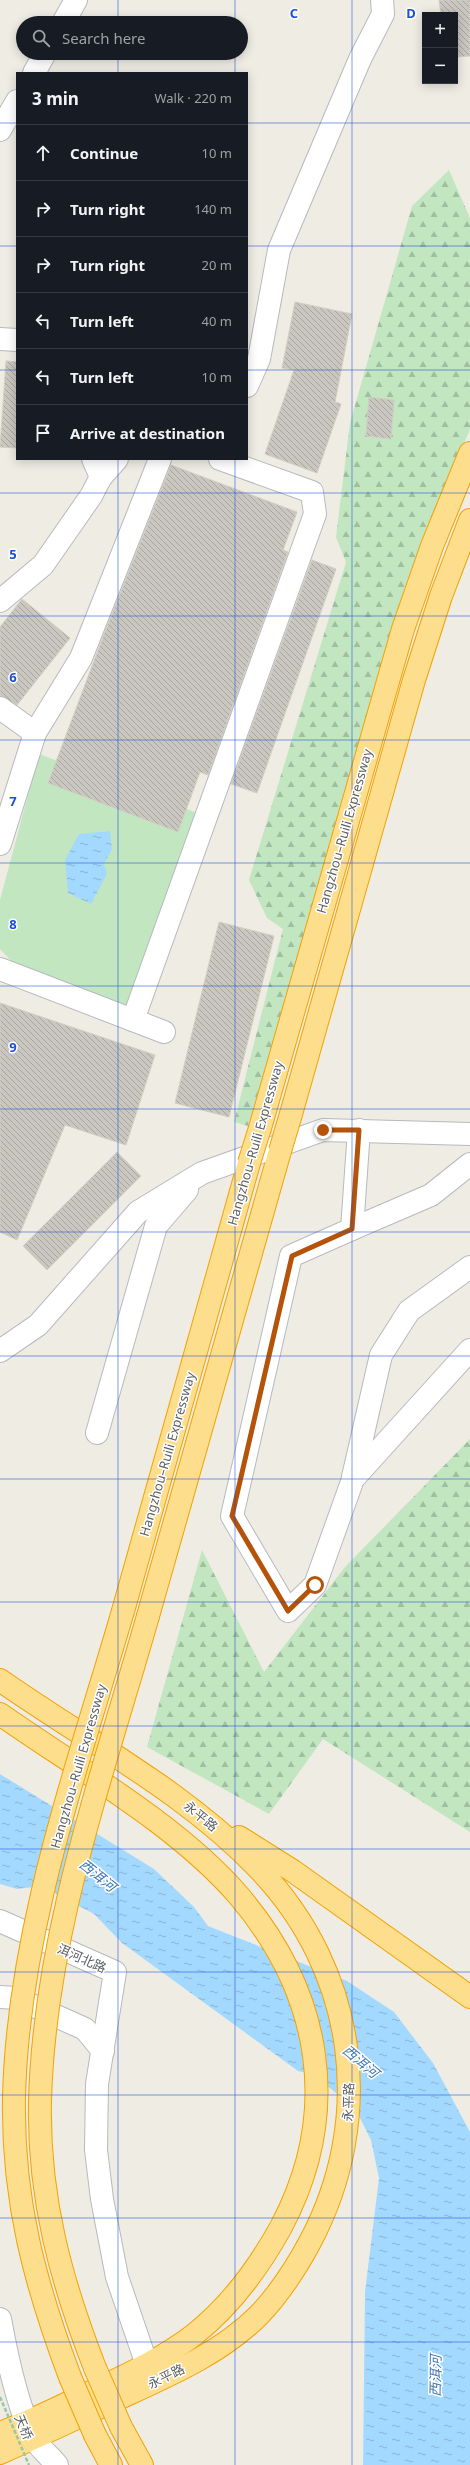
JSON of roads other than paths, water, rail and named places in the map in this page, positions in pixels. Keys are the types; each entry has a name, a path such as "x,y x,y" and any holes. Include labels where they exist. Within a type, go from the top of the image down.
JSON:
{"highway":[{"name":"Hangzhou–Ruili Expressway","path":"111,2465 95,2435 70,2377 47,2317 31,2261 21,2207 14,2126 14,2097 24,1989 35,1930 58,1836 396,651 432,546 470,453"},
{"name":"Hangzhou–Ruili Expressway","path":"142,2465 121,2427 95,2368 72,2309 56,2255 46,2203 40,2126 41,2074 50,1993 60,1936 83,1843 414,680 441,596 470,520"},
{"name":"永平路","path":"0,1680 188,1806 227,1837 262,1872 291,1908 314,1945 331,1983 342,2020 348,2058 350,2095 347,2131 340,2166 330,2199 300,2260 282,2288 259,2315 222,2345 179,2358 146,2365 30,2431 0,2453"},
{"name":"永平路","path":"0,1714 167,1830 205,1862 242,1900 264,1928 284,1961 300,1995 310,2028 316,2061 317,2094 315,2126 299,2188 272,2243 237,2292 179,2358 30,2431 0,2433"},
{"path":"64,1758 188,1806 293,1871 470,1997"}],"street":[{"path":"67,16 76,0"},
{"path":"248,384 259,360 279,250 360,59 383,14 382,0"},
{"path":"35,72 41,60"},
{"path":"0,130 16,103"},
{"path":"0,339 16,340"},
{"path":"0,601 43,564 91,496 97,468 114,460"},
{"path":"0,844 35,733 81,658 160,460"},
{"path":"133,1020 315,514 312,492 223,460"},
{"path":"0,708 35,733"},
{"path":"0,969 164,1032"},
{"path":"0,1351 38,1325 138,1212 202,1173 323,1130 470,1134"},
{"path":"352,1229 359,1130"},
{"path":"470,1164 432,1195 292,1256 232,1516 288,1611 315,1585 353,1479 381,1355 409,1310 470,1267"},
{"path":"97,1433 156,1226 202,1173"},
{"path":"353,1479 470,1350"},
{"name":"洱河北路","path":"0,1921 115,1972 103,2051"},
{"path":"0,1997 16,1998 85,2029 103,2051 97,2084 96,2150 102,2199 117,2277 146,2365"},
{"path":"0,2319 4,2341 30,2431 57,2465"}],"water":[{"path":"110,831 112,849 104,864 107,874 91,904 68,893 65,860 79,834"},
{"name":"西洱河","path":"0,1774 154,1869 194,1907 208,1926 347,1981 394,2012 433,2063 470,2132 470,2465 363,2465 365,2292 379,2178 371,2140 355,2108 312,2074 298,2071 122,1943 94,1914 42,1886 17,1889 0,1884"}]}
